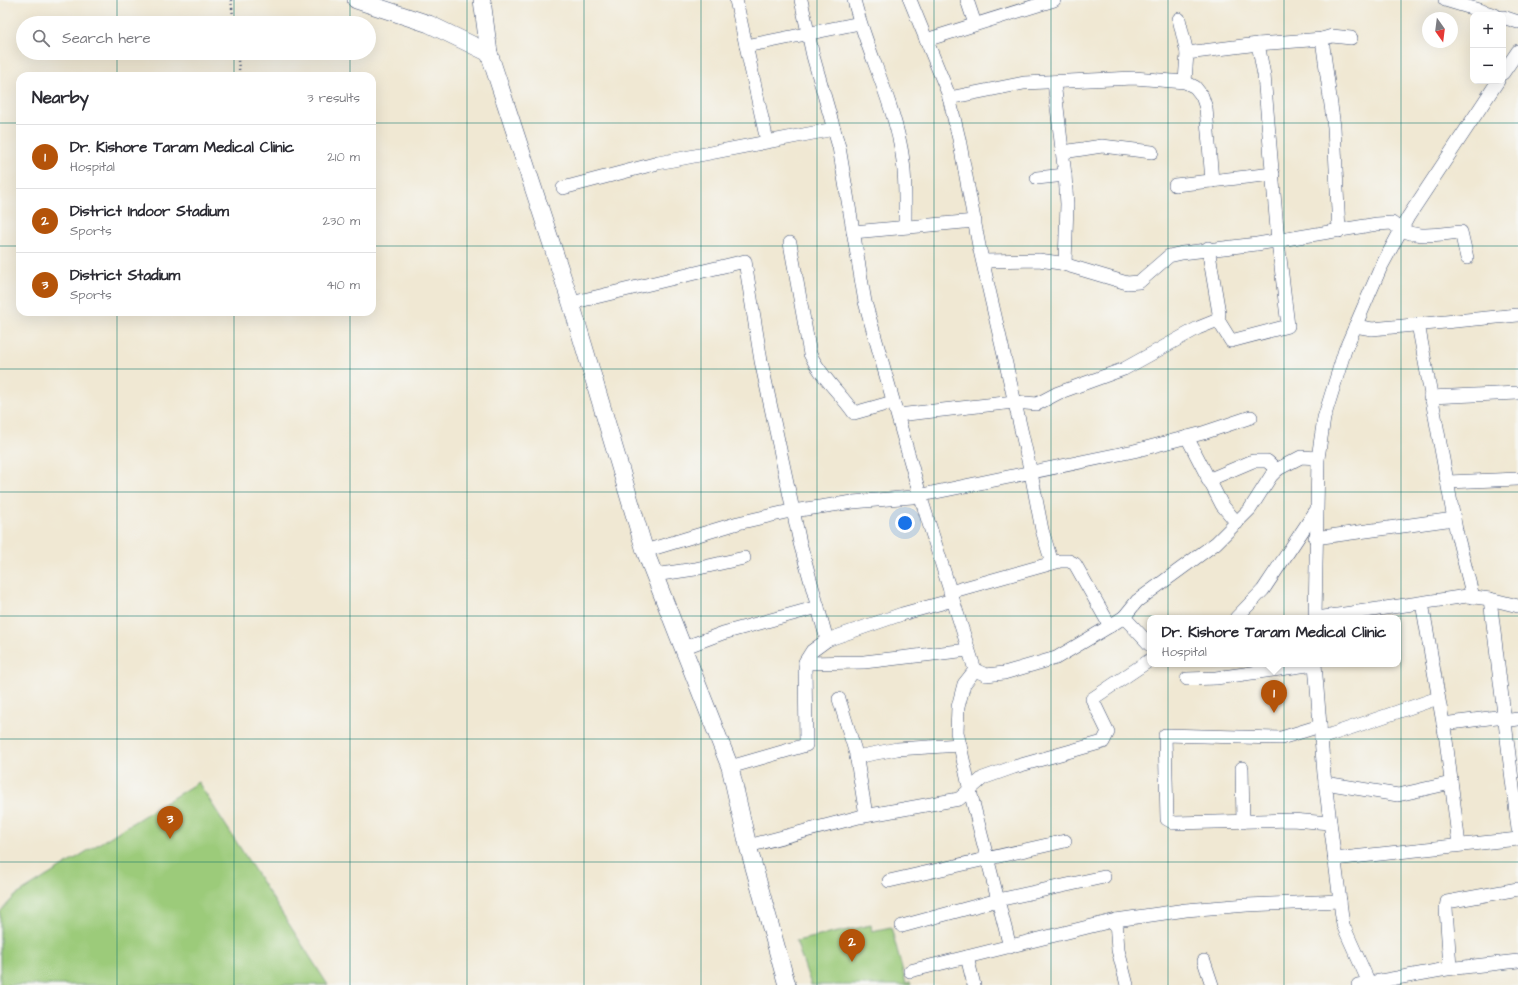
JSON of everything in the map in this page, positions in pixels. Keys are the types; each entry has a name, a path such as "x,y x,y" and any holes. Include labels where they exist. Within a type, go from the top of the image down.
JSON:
{"main road":[{"path":"356,0 429,24 489,53"},
{"path":"482,0 489,53 571,304 644,551 730,767 748,846 788,985"}],"street":[{"path":"736,0 767,141"},
{"path":"801,0 813,56 839,147 865,302 920,495 975,670 986,675 1004,673 1056,658 1110,626 1124,617 1137,601 1216,543 1250,509 1271,476 1277,470 1301,457 1318,458"},
{"path":"854,0 860,23 894,119 900,143 904,163 905,226"},
{"path":"910,0 949,98 1042,530 1052,563"},
{"path":"967,0 975,24"},
{"path":"926,40 1054,0"},
{"path":"1445,0 1485,12"},
{"path":"1179,19 1187,53 1185,82"},
{"path":"1506,19 1518,22"},
{"path":"746,46 808,32 860,23"},
{"path":"1187,53 1258,44 1322,39 1332,36 1351,38"},
{"path":"1322,39 1334,128 1339,231"},
{"path":"1208,248 1219,313 1218,320 1231,341 1288,326 1278,241 1264,74 1258,44"},
{"path":"1506,69 1518,51"},
{"path":"949,98 1024,83 1134,78 1185,82 1195,87 1202,96 1206,108 1212,181"},
{"path":"1054,82 1063,152 1067,204 1065,264"},
{"path":"1316,615 1315,512 1318,458 1324,418 1345,350 1380,269 1400,231 1453,147 1496,84"},
{"path":"564,188 658,163 834,129"},
{"path":"1063,152 1102,146 1152,152"},
{"path":"1175,185 1273,174"},
{"path":"1037,178 1065,175"},
{"path":"853,232 905,226 930,226 975,221"},
{"path":"983,261 1039,260 1065,264 1127,283 1139,282 1168,256 1208,248 1278,241 1377,224 1392,223 1400,231 1417,236 1461,232 1467,258"},
{"path":"790,242 810,354 818,371 839,392 854,413 893,402"},
{"path":"571,304 745,262 761,361 793,511 827,640"},
{"path":"1355,326 1372,329 1518,315"},
{"path":"898,415 1014,402 1036,404 1058,392 1103,377 1149,356 1198,328 1218,320"},
{"path":"1418,324 1430,397 1448,482 1454,519 1473,597"},
{"path":"1430,397 1518,394"},
{"path":"644,551 738,523 793,511 853,502 920,495 1031,474 1134,451 1187,437 1251,417"},
{"path":"1187,437 1222,505 1237,523"},
{"path":"1208,480 1253,461 1267,461 1277,470"},
{"path":"1448,482 1518,479"},
{"path":"1239,615 1263,590 1315,512"},
{"path":"1315,538 1454,519"},
{"path":"654,575 695,569 744,558"},
{"path":"730,767 806,745 805,664 812,651 827,640 952,596 1052,563 1068,560 1075,564 1110,626"},
{"path":"1337,615 1473,597 1490,598 1518,606"},
{"path":"1490,598 1518,825"},
{"path":"1422,603 1443,724 1458,845"},
{"path":"683,648 723,633 818,607"},
{"path":"1124,617 1147,642"},
{"path":"805,664 864,662 968,650"},
{"path":"748,846 866,815 959,799 970,791 983,778 1014,767 1103,742 1108,732 1092,699 1147,662"},
{"path":"1187,679 1216,678 1294,667"},
{"path":"1315,667 1325,783 1343,925 1365,984 1450,968 1518,961"},
{"path":"975,670 964,684 958,707 957,732 970,791 1010,947"},
{"path":"1330,823 1292,820 1174,823 1167,819 1165,735 1281,738 1320,732 1438,698"},
{"path":"839,699 856,757 866,815"},
{"path":"1443,724 1518,719"},
{"path":"856,757 897,749 960,745"},
{"path":"1242,768 1243,822"},
{"path":"1325,783 1398,795 1451,782"},
{"path":"1334,859 1518,839"},
{"path":"889,881 1065,841"},
{"path":"902,926 998,900 1104,877"},
{"path":"1450,968 1446,908 1447,902 1518,889"},
{"path":"910,971 1116,920 1186,910 1247,905 1340,901"},
{"path":"1116,920 1118,950 1127,985"},
{"path":"967,957 974,985"},
{"path":"1204,960 1212,985"}],"path":[{"path":"231,0 233,16"},
{"path":"239,60 240,72"}],"green space":[{"path":"198,782 328,985 0,985 0,912 15,896"},
{"path":"871,925 872,931 891,927 906,983 910,982 911,985 811,985 796,941"}],"place":[{"name":"Dr. Kishore Taram Medical Clinic","path":"1274,713"},
{"name":"District Stadium","path":"170,839"},
{"name":"District Indoor Stadium","path":"852,962"}]}
